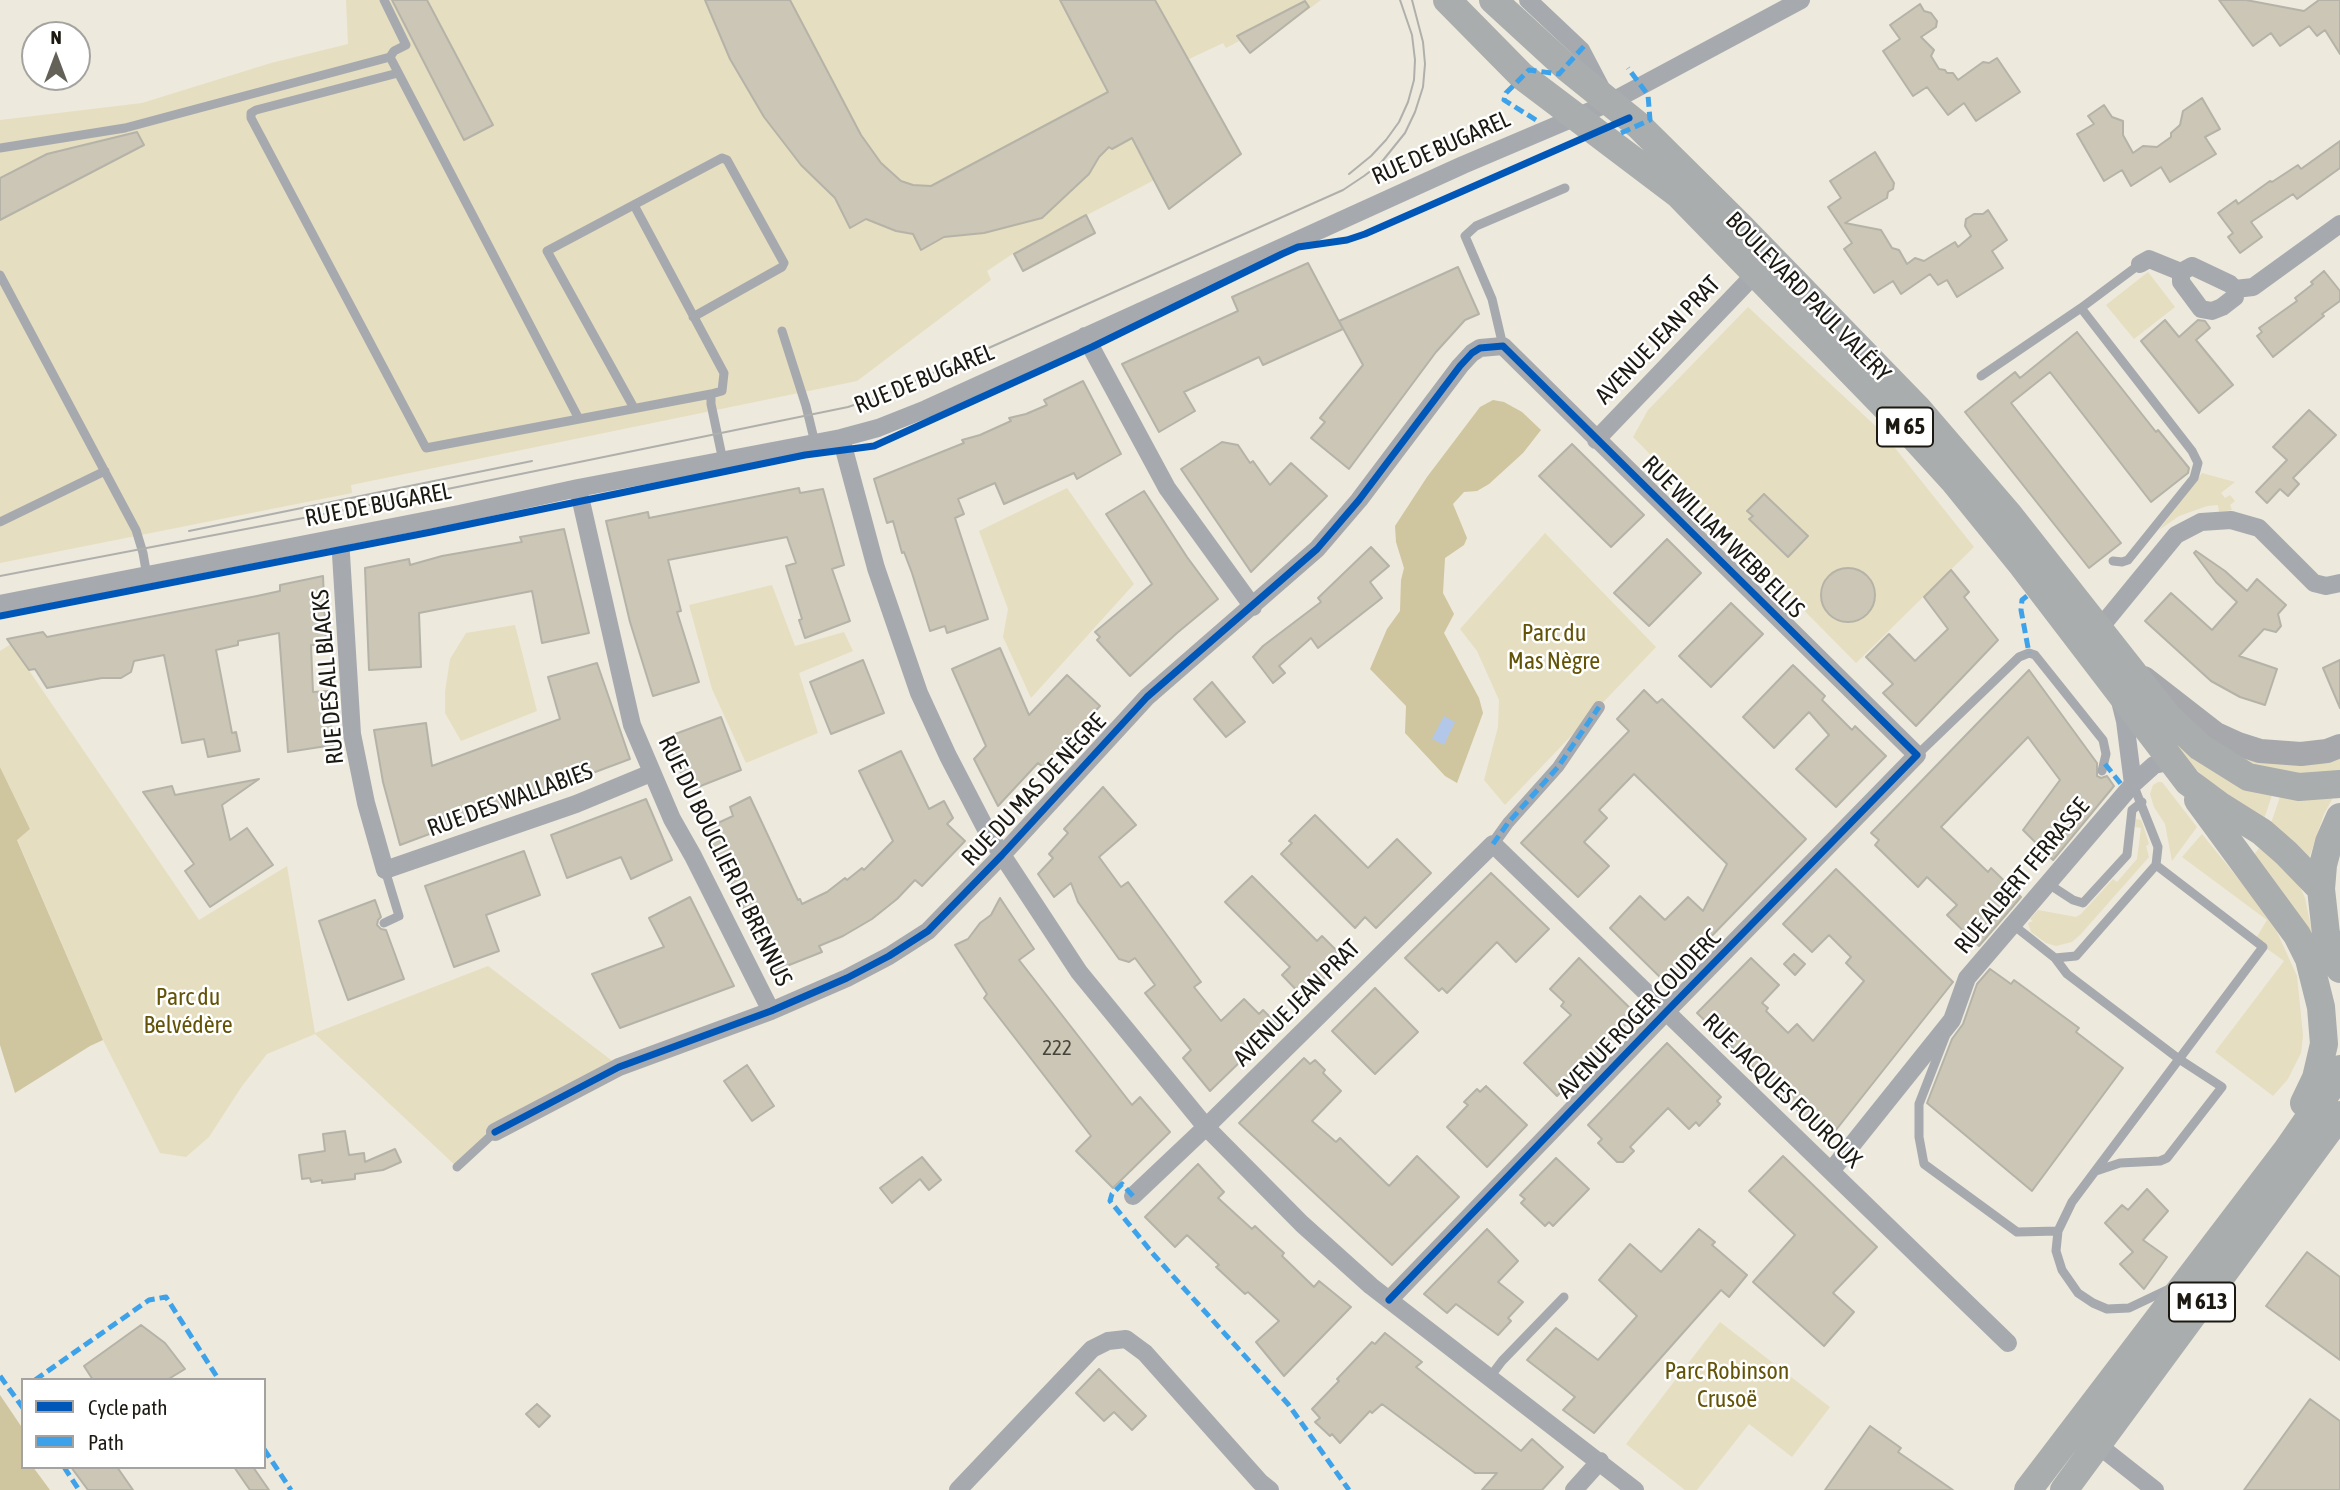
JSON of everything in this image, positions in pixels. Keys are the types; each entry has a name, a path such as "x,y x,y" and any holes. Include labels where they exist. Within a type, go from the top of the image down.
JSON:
{"main road":[{"name":"M 65","path":"1447,0 1522,76 1575,117"},
{"name":"M 65","path":"1493,0 1609,103"},
{"name":"BOULEVARD PAUL VALÉRY","path":"1609,103 1638,125 1740,226 1917,408 2009,515 2099,629 2124,679 2180,771 2219,805 2262,832 2321,889"},
{"name":"BOULEVARD PAUL VALÉRY","path":"1575,117 1678,194 1901,423 2124,679 2200,747 2248,777 2299,787 2340,784"},
{"path":"2124,679 2216,734 2260,751 2301,754 2340,746"},
{"name":"M 613","path":"2180,771 2198,801 2297,935 2309,959 2318,989 2324,1044 2316,1078 2285,1138 2287,1150"},
{"path":"2340,817 2329,842 2321,889 2326,934 2340,969"},
{"name":"M 613","path":"2028,1490 2287,1150 2340,1069"},
{"name":"M 613","path":"2064,1490 2340,1115"}],"street":[{"name":"BOULEVARD PAUL VALÉRY","path":"1528,0 1581,50 1609,103"},
{"name":"RUE DE BUGAREL","path":"0,604 841,438 904,419 1291,242 1609,103 1801,0"},
{"path":"2235,289 2253,287 2340,224"},
{"path":"2140,264 2149,259 2181,272"},
{"path":"2192,266 2230,284 2235,289 2235,297 2222,307 2206,312 2180,282 2181,272 2192,266"},
{"name":"AVENUE JEAN PRAT","path":"1597,440 1755,274"},
{"path":"1085,336 1167,488 1252,607"},
{"name":"RUE WILLIAM WEBB ELLIS","path":"1503,346 1917,755"},
{"name":"RUE DU MAS DE NÈGRE","path":"495,1132 619,1067 771,1011 847,978 889,957 928,931 1147,697 1317,550 1460,366 1480,348 1503,346"},
{"path":"841,438 876,568 909,668 948,756 1002,855 1079,972 1206,1128 1302,1224 1389,1300 1635,1490"},
{"name":"RUE DU BOUCLIER DE BRENNUS","path":"578,488 632,725 672,819 771,1011"},
{"path":"2099,629 2176,535 2202,522 2231,520 2259,528 2315,583 2326,586 2340,583"},
{"name":"RUE DES ALL BLACKS","path":"340,538 352,734 366,803 385,870"},
{"path":"2124,679 2125,720 2133,784"},
{"path":"1493,844 1558,767 1599,707"},
{"name":"AVENUE ROGER COUDERC","path":"1389,1300 1665,1012 1917,755"},
{"name":"RUE ALBERT FERRASSE","path":"1831,1171 1952,1020 1967,978 2133,784 2154,765 2180,771"},
{"name":"RUE DES WALLABIES","path":"385,870 576,804 651,773"},
{"name":"AVENUE JEAN PRAT","path":"1133,1196 1206,1128 1493,844"},
{"name":"RUE JACQUES FOUROUX","path":"1493,844 2008,1343"},
{"path":"958,1490 1092,1349 1108,1341 1126,1339 1144,1353 1270,1490"},
{"path":"2098,1444 2155,1490"},
{"path":"1574,1490 1600,1461"}],"lane":[{"path":"0,148 125,128 390,57 394,51 406,45 384,0"},
{"path":"390,57 579,419"},
{"path":"398,72 256,110 251,113 251,118 426,449 722,391 724,373 634,205"},
{"path":"319,76 327,91"},
{"path":"249,95 256,110"},
{"path":"634,408 547,251 722,158 727,160 784,263 782,267 693,317"},
{"path":"1503,346 1492,299 1465,236 1476,226 1565,188"},
{"path":"1981,376 2140,264"},
{"path":"0,275 136,530 144,553 147,576"},
{"path":"2081,307 2192,451 2198,463 2194,478 2128,560 2116,563 2113,561"},
{"path":"782,331 815,443"},
{"path":"711,394 723,461"},
{"path":"0,522 105,471"},
{"path":"1917,755 2019,657 2029,653 2035,655 2103,740 2106,754 2102,771"},
{"path":"2054,958 2076,956 2156,865 2158,847 2133,784"},
{"path":"2047,883 2073,900 2083,903 2127,855 2132,810 2142,802"},
{"path":"2156,865 2263,947 2072,1202 2058,1231 2056,1251 2062,1270 2078,1293 2107,1309 2129,1308 2187,1280"},
{"name":"RUE DES ALL BLACKS","path":"384,923 399,916 385,870"},
{"path":"2012,925 2054,958 2067,974 2179,1059 2222,1087 2167,1158 2160,1161 2120,1163 2096,1171"},
{"path":"1952,1020 1919,1104 1919,1137 1924,1164 2017,1232 2058,1231"},
{"path":"457,1167 495,1132"},
{"path":"1490,1377 1564,1297"}],"green space":[{"path":"346,0 1321,0 1250,53 1239,41 1226,48 1223,43 1187,60 1160,177 1014,253 987,271 991,280 857,381 351,485 352,493 0,563 0,120 142,103 271,63 348,44"},
{"path":"2148,272 2175,307 2134,339 2106,305"},
{"path":"1748,307 1883,433 1974,547 1856,663 1633,437 1648,410"},
{"path":"2202,473 2235,482 2221,493 2225,498 2230,495 2235,501 2230,505 2232,510 2219,512 2218,505 2207,506 2179,516 2159,530"},
{"path":"1067,488 1134,584 1031,698 1003,637 1008,609 979,531"},
{"name":"Parc du Mas Nègre","path":"1545,533 1656,647 1505,805 1484,780 1498,727 1499,700 1477,651 1460,629"},
{"path":"772,585 795,646 844,632 853,651 799,673 818,733 746,763 712,689 689,605"},
{"path":"515,625 537,711 461,741 445,713 450,659 466,633"},
{"name":"Parc du Belvédère","path":"11,644 199,920 287,866 315,1033 488,966 615,1063 495,1132 457,1167 315,1034 267,1054 242,1086 209,1137 186,1157 160,1153 103,1040 17,839 30,829 0,767 0,651"},
{"path":"2148,710 2272,795 2263,822 2210,783 2191,764"},
{"path":"2340,750 2340,773 2319,777 2246,764 2245,754"},
{"path":"2162,782 2197,827 2172,861 2165,824 2154,807 2150,794 2153,785"},
{"path":"2335,794 2324,814 2309,858 2271,823 2280,797"},
{"path":"2135,819 2141,820 2143,825 2149,844 2146,846 2149,857 2080,935 2072,942 2056,946 2046,943 2031,932 2028,923 2033,921 2030,919 2038,910 2076,917 2113,879 2117,882 2137,859 2141,828 2135,827"},
{"path":"2202,834 2271,919 2297,976 2303,1035 2301,1053 2288,1079 2273,1096 2215,1052 2284,961 2255,940 2267,920 2182,857"},
{"path":"2262,844 2294,873 2305,898 2314,942 2251,859"},
{"name":"Parc Robinson Crusoë","path":"1720,1322 1830,1407 1792,1457 1749,1424 1697,1490 1685,1490 1626,1444"}],"shaded area":[{"path":"1493,400 1504,402 1522,412 1541,430 1523,453 1489,484 1477,491 1464,492 1453,504 1467,538 1464,545 1445,558 1443,593 1454,614 1444,633 1479,698 1483,713 1457,783 1445,776 1405,733 1406,706 1370,669 1387,629 1400,611 1404,568 1396,542 1395,526 1427,477 1480,407"},
{"path":"0,767 30,829 17,840 103,1040 15,1093 0,1045"},
{"path":"0,1395 21,1426 21,1469 34,1469 50,1490 0,1490"}],"water":[{"path":"1444,716 1455,722 1444,745 1432,739"}],"building":[{"path":"392,0 427,0 493,125 464,140"},
{"path":"705,0 790,0 861,135 881,163 901,181 931,186 1108,92 1060,0 1155,0 1241,154 1169,209 1132,138 1112,149 1109,147 1089,174 1042,218 984,233 944,237 921,250 913,234 896,231 866,219 850,228 835,198 801,165 764,117 730,59"},
{"path":"2219,0 2246,0 2304,11 2319,0 2340,0 2340,54 2325,30 2317,36 2309,26 2280,46 2271,33 2253,46"},
{"path":"1305,1 1309,7 1250,53 1237,36"},
{"path":"1920,4 1924,11 1931,13 1937,21 1936,27 1921,37 1934,50 1931,56 1939,69 1953,73 1958,80 1983,62 1989,63 1997,58 2020,92 1976,121 1964,103 1948,115 1927,87 1913,96 1883,51 1900,39 1890,25"},
{"path":"2202,98 2220,129 2205,137 2216,154 2170,182 2161,167 2131,186 2122,170 2104,181 2077,134 2094,124 2088,116 2104,105 2112,117 2123,121 2123,135 2133,153 2143,146 2157,147 2171,137 2171,133 2180,125 2183,111"},
{"path":"137,132 144,145 0,220 0,178 47,154"},
{"path":"2340,141 2340,168 2297,199 2293,194 2251,222 2262,237 2240,253 2228,237 2233,233 2218,213 2236,200 2238,204 2298,165 2301,169"},
{"path":"1875,152 1894,183 1893,189 1888,192 1887,198 1845,223 1881,230 1892,248 1899,250 1907,264 1915,258 1924,261 1955,242 1958,247 1971,236 1965,226 1966,219 1988,210 2007,240 1992,251 2003,268 1957,297 1947,280 1938,285 1930,274 1901,294 1893,281 1874,293 1844,249 1852,243 1828,207 1841,198 1830,181"},
{"path":"1086,215 1095,233 1023,271 1014,254"},
{"path":"1308,263 1343,329 1263,365 1259,357 1184,392 1195,411 1159,432 1122,364 1238,311 1232,297"},
{"path":"1458,267 1479,314 1465,320 1436,352 1349,469 1311,438 1325,422 1320,418 1363,365 1339,321"},
{"path":"2324,271 2340,291 2340,301 2273,357 2257,336 2262,332 2259,328 2297,301 2295,298"},
{"path":"2165,320 2179,337 2198,320 2205,321 2210,328 2196,340 2233,385 2199,413 2141,341"},
{"path":"2077,332 2156,432 2158,430 2189,468 2188,473 2151,502 2050,372 2011,403 2121,543 2089,568 1965,412 2015,372 2020,378"},
{"path":"1083,381 1121,454 1077,479 1074,473 1004,504 995,483 958,499 964,514 955,518 988,619 947,633 945,626 930,631 893,521 887,523 874,479 964,443 962,440 1011,421 1009,418 1047,405 1044,400"},
{"path":"2309,410 2336,435 2293,478 2299,484 2288,496 2280,489 2267,503 2256,492 2287,460 2273,447"},
{"path":"1222,442 1238,445 1270,485 1291,463 1327,496 1251,572 1181,469"},
{"path":"1572,444 1644,515 1611,547 1539,476"},
{"path":"799,488 800,493 823,489 844,565 832,569 850,621 805,638 786,566 796,563 787,537 668,560 681,611 677,612 699,682 653,696 630,622 606,521 648,512 649,518"},
{"path":"1144,491 1218,599 1130,676 1097,640 1100,637 1095,632 1152,584 1106,514"},
{"path":"1764,494 1808,536 1788,557 1749,519 1753,516 1747,511"},
{"path":"564,529 589,633 542,643 532,591 419,613 421,667 369,670 365,568 409,559 410,565 442,556 522,542 520,537"},
{"path":"1667,539 1701,573 1649,626 1614,593"},
{"path":"1371,547 1389,566 1370,582 1382,598 1318,648 1311,638 1279,666 1285,673 1273,683 1253,657 1263,646 1321,602 1318,598"},
{"path":"2196,551 2225,571 2247,591 2257,579 2286,605 2278,614 2281,626 2276,632 2264,629 2239,656 2277,669 2265,705 2240,697 2211,681 2145,621 2171,593 2212,630 2237,602 2216,582 2194,553"},
{"path":"1853,568 1863,572 1871,580 1875,595 1871,610 1863,618 1843,622 1833,618 1825,610 1821,590 1825,580 1833,572"},
{"path":"1951,570 1969,592 1964,597 1998,640 1916,726 1883,693 1893,684 1866,657 1889,634 1915,661 1948,629 1924,597"},
{"path":"323,576 326,645 311,645 313,692 328,691 333,745 288,752 279,633 238,641 238,645 216,650 232,733 236,732 240,751 208,757 204,739 182,743 164,655 134,661 131,672 121,678 102,678 47,688 35,669 29,670 7,639 43,632 47,637 257,596 280,591 280,585"},
{"path":"1731,603 1763,634 1711,687 1679,656"},
{"path":"1000,648 1029,715 1067,675 1100,706 1043,767 1038,763 998,806 974,759 986,746 952,669"},
{"path":"863,660 884,713 831,734 810,682"},
{"path":"2340,660 2340,708 2323,668"},
{"path":"597,663 630,759 400,845 383,782 374,730 426,723 432,766 560,719 548,677"},
{"path":"1793,665 1825,696 1822,700 1852,730 1855,726 1886,756 1836,807 1796,769 1829,735 1809,712 1774,748 1743,717"},
{"path":"2029,670 2097,763 2097,776 2107,776 2114,786 2053,860 2023,830 2060,780 2028,737 1941,827 1988,872 1991,868 2021,897 1979,946 1947,915 1957,905 1927,877 1918,887 1875,845 1879,840 1871,833"},
{"path":"1212,682 1245,722 1226,737 1194,699"},
{"path":"1644,690 1657,703 1662,699 1806,839 1666,983 1610,928 1640,896 1665,920 1688,897 1703,911 1727,864 1634,774 1599,810 1607,818 1584,842 1609,866 1578,897 1521,843 1629,731 1617,719"},
{"path":"721,717 741,770 688,791 667,737"},
{"path":"901,751 929,809 944,801 953,818 947,824 965,841 922,886 915,880 872,919 819,946 822,952 774,971 705,829 733,816 730,807 750,797 802,904 827,892 845,878 847,880 862,868 864,870 893,841 859,771"},
{"path":"259,779 222,805 230,840 247,828 273,865 210,907 185,871 194,864 143,792 172,786 175,795"},
{"path":"1103,787 1136,825 1099,857 1121,887 1128,882 1201,982 1194,987 1221,1021 1244,999 1259,1014 1263,1010 1278,1025 1210,1091 1183,1058 1191,1050 1145,993 1155,985 1135,958 1129,962 1119,959 1078,902 1071,883 1054,897 1038,874 1053,858 1049,854 1068,833 1064,829"},
{"path":"646,799 672,860 631,879 621,857 567,878 551,835"},
{"path":"1315,815 1368,868 1397,839 1431,873 1376,928 1365,917 1355,928 1281,854 1292,843 1289,841"},
{"path":"524,851 540,895 486,915 499,951 454,967 425,886"},
{"path":"1836,869 1953,982 1828,1140 1697,1013 1751,958 1779,985 1762,1003 1768,1008 1766,1011 1788,1033 1797,1024 1813,1041 1864,981 1846,963 1851,957 1829,935 1812,952 1783,924"},
{"path":"1491,873 1549,929 1516,962 1497,942 1447,993 1442,988 1439,991 1405,958"},
{"path":"1252,876 1317,941 1322,936 1344,958 1304,998 1282,975 1290,967 1225,902"},
{"path":"690,897 734,986 620,1028 592,974 664,947 649,918"},
{"path":"1000,898 1034,949 1019,960 1132,1105 1140,1097 1170,1132 1113,1188 1076,1151 1091,1136 984,998 987,994 955,945 968,939 980,923 991,915"},
{"path":"375,900 381,917 377,925 386,930 404,979 348,1000 319,921"},
{"path":"1794,954 1805,964 1795,975 1784,964"},
{"path":"1579,958 1636,1014 1557,1096 1524,1063 1571,1015 1561,1006 1564,1002 1550,989"},
{"path":"1990,969 2011,984 2014,980 2079,1028 2076,1032 2123,1068 2032,1191 1927,1103 1952,1039 1963,1024 1977,984"},
{"path":"1375,988 1418,1032 1375,1074 1332,1031"},
{"path":"1667,1043 1721,1097 1717,1101 1720,1104 1699,1126 1696,1122 1689,1129 1668,1108 1630,1147 1634,1151 1623,1162 1617,1162 1598,1143 1602,1139 1588,1125"},
{"path":"1304,1058 1310,1064 1315,1060 1325,1070 1323,1073 1341,1091 1312,1121 1336,1142 1340,1138 1389,1186 1417,1156 1459,1197 1392,1265 1239,1123"},
{"path":"747,1065 774,1106 752,1121 724,1081"},
{"path":"1486,1086 1527,1125 1487,1167 1447,1127 1468,1105 1464,1102 1477,1089 1480,1092"},
{"path":"345,1131 349,1155 364,1153 365,1162 395,1149 401,1162 383,1170 355,1174 355,1179 322,1183 322,1180 311,1182 310,1178 302,1179 299,1155 325,1151 323,1134"},
{"path":"1783,1156 1877,1247 1833,1293 1854,1312 1824,1346 1753,1282 1795,1235 1749,1191"},
{"path":"922,1157 941,1180 929,1190 920,1179 892,1203 880,1188"},
{"path":"1556,1158 1589,1189 1553,1226 1549,1222 1545,1226 1521,1203 1525,1199 1520,1195"},
{"path":"1198,1164 1224,1192 1218,1198 1252,1229 1255,1226 1314,1287 1319,1281 1351,1307 1284,1376 1256,1342 1279,1321 1216,1267 1219,1265 1187,1235 1175,1247 1145,1217"},
{"path":"2147,1189 2168,1211 2143,1240 2167,1257 2144,1289 2120,1264 2133,1252 2105,1223 2122,1205 2128,1210"},
{"path":"1487,1229 1518,1261 1498,1282 1523,1302 1508,1318 1511,1321 1498,1335 1456,1304 1447,1313 1424,1294"},
{"path":"1699,1229 1715,1242 1712,1245 1747,1275 1729,1297 1721,1290 1594,1433 1563,1410 1575,1397 1527,1360 1556,1328 1598,1360 1637,1316 1599,1280 1630,1244 1661,1272"},
{"path":"2307,1252 2340,1277 2340,1360 2266,1306"},
{"path":"141,1325 165,1343 185,1369 170,1378 92,1378 84,1366"},
{"path":"1385,1333 1422,1362 1416,1367 1521,1451 1532,1439 1563,1467 1542,1490 1482,1490 1497,1473 1475,1473 1382,1404 1372,1413 1370,1411 1340,1443 1332,1434 1330,1436 1315,1422 1320,1418 1312,1409 1372,1342 1375,1344"},
{"path":"1099,1369 1146,1416 1132,1430 1114,1412 1104,1421 1076,1393"},
{"path":"2310,1399 2340,1421 2340,1490 2244,1490"},
{"path":"537,1404 550,1416 539,1427 526,1414"},
{"path":"1870,1426 1901,1448 1898,1452 1953,1490 1825,1490"},
{"path":"72,1469 118,1469 133,1490 88,1490"},
{"path":"235,1469 254,1469 269,1490 250,1490"}],"tram line":[{"path":"1349,174 1386,140 1399,122 1408,102 1414,80 1415,60 1412,35 1400,0"},
{"path":"0,576 340,511 848,407 881,396 1343,190 1364,176 1380,164 1405,133 1423,87 1423,42 1412,0"},
{"path":"189,531 532,461"}],"marked path":[{"path":"1536,120 1504,100 1506,93 1529,70 1559,74 1585,45"},
{"path":"1621,133 1650,120 1648,95 1628,68"},
{"path":"2027,596 2022,600 2021,610 2029,653"},
{"path":"1493,844 1558,767 1599,707"},
{"path":"2105,764 2121,784"},
{"path":"1133,1196 1122,1184 1112,1194 1110,1201 1154,1255 1288,1404 1349,1490"},
{"path":"38,1378 149,1300 166,1297 218,1378"},
{"path":"0,1376 21,1405"},
{"path":"266,1452 291,1490"},
{"path":"65,1469 79,1490"}],"cycle path":[{"path":"0,616 431,532 805,455 874,446 1092,347 1298,247 1347,240 1365,234 1629,118"},
{"path":"495,1132 619,1067 771,1011 847,978 928,931 1147,697 1317,549 1359,500 1472,353 1480,348 1503,346 1917,755 1389,1300"}]}
